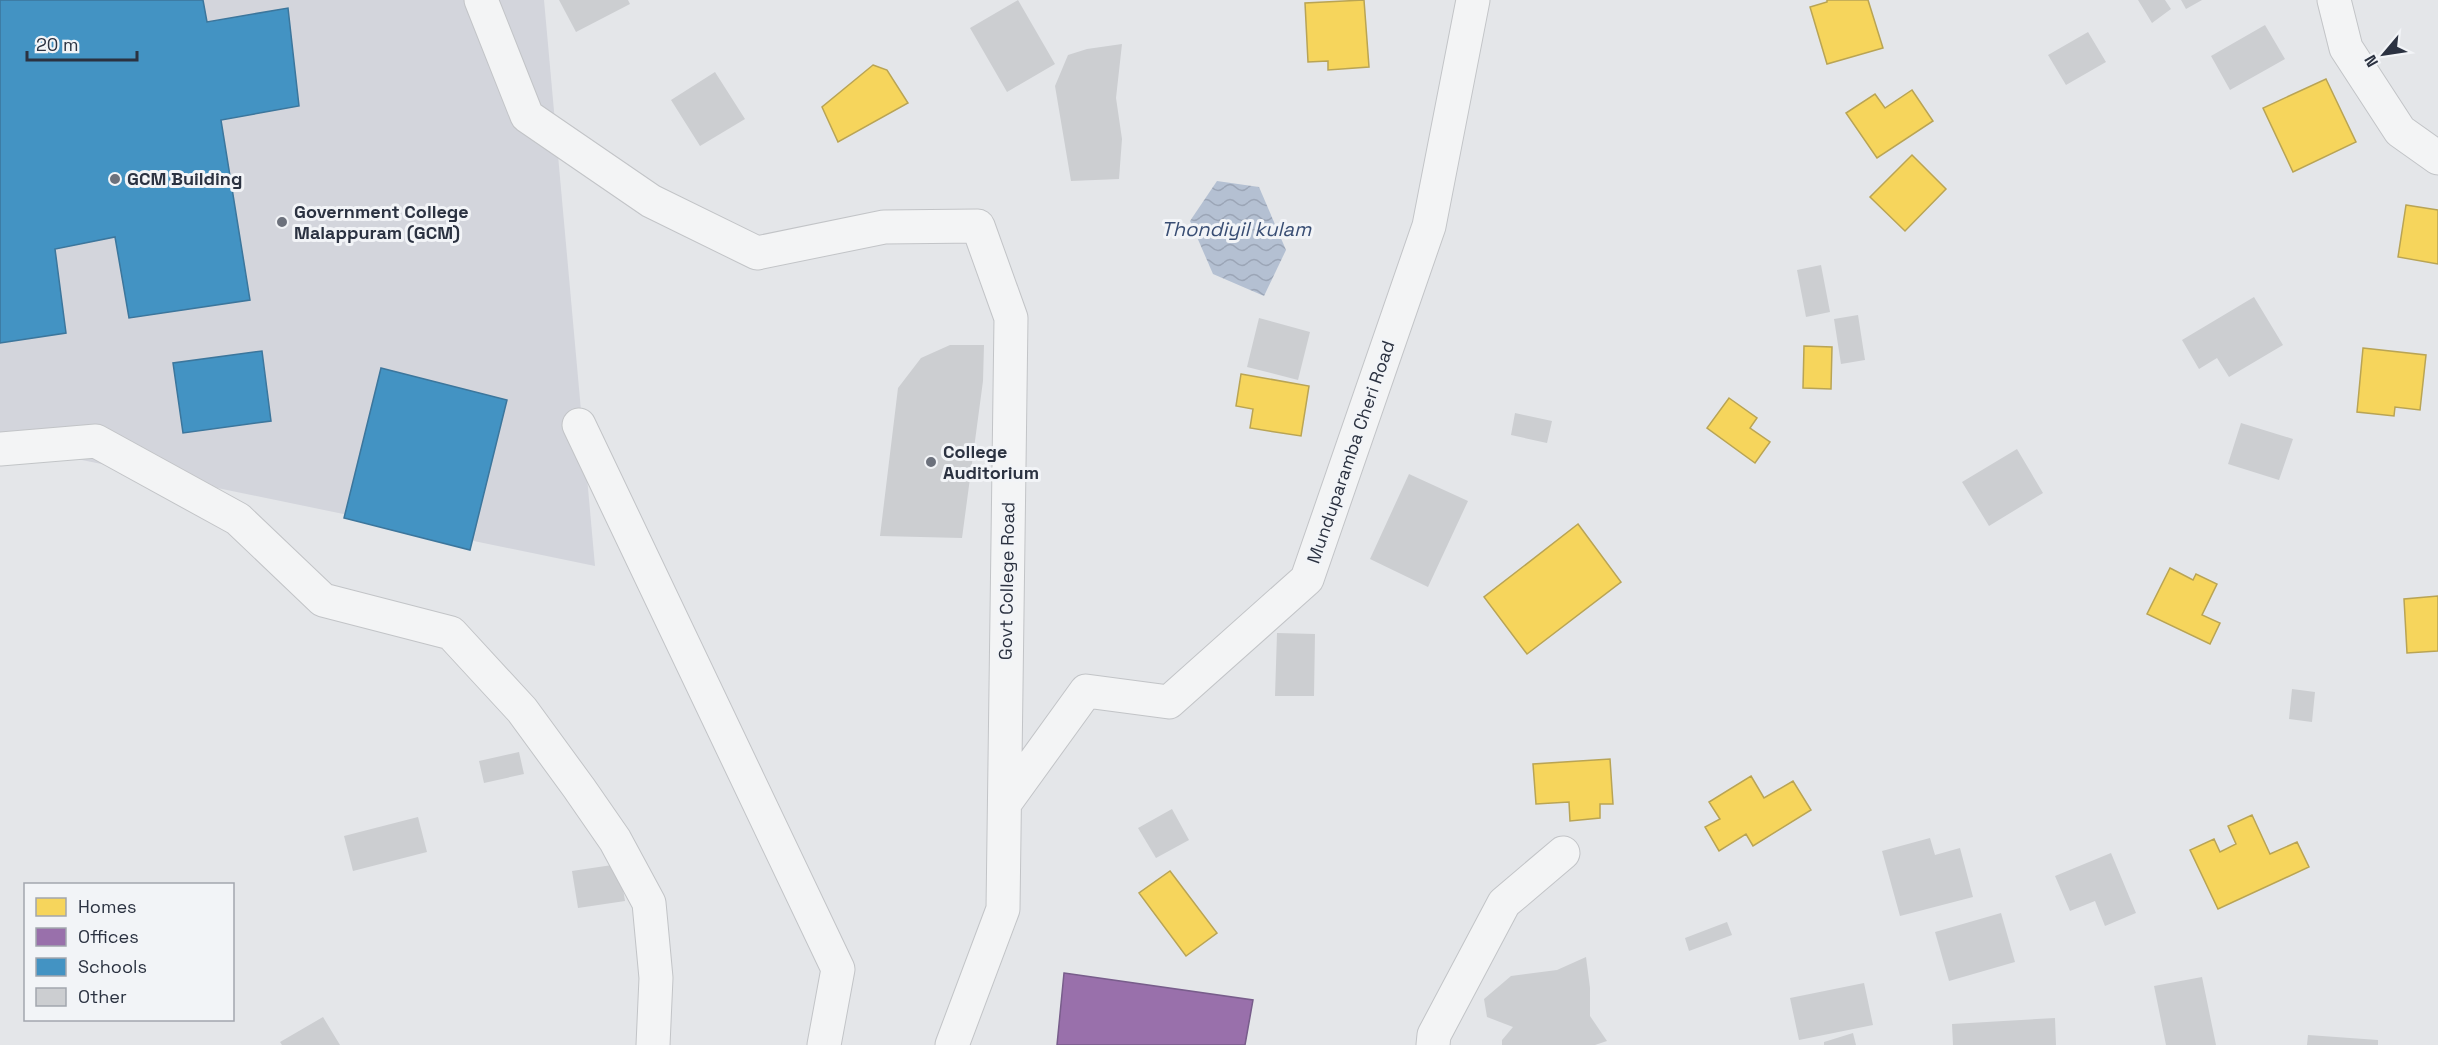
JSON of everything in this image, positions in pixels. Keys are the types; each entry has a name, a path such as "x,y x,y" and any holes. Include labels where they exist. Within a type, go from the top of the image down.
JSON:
{"street":[{"name":"Govt College Road","path":"481,0 527,116 651,201 757,253 884,227 978,226 1011,318 1003,909 952,1045"},
{"name":"Munduparamba Cheri Road","path":"1005,802 1086,691 1169,702 1307,579 1429,226 1473,0"},
{"path":"2334,0 2346,48 2400,131 2438,158"},
{"path":"579,425 838,969 824,1045"},
{"path":"0,449 96,441 238,519 323,600 451,633 522,710 573,779 615,840 649,903 656,978 653,1045"},
{"path":"1433,1045 1434,1035 1504,903 1563,853"}],"shaded area":[{"name":"Government College Malappuram (GCM)","path":"0,0 544,0 595,566 0,443"}],"water":[{"name":"Thondiyil kulam","path":"1217,181 1259,187 1286,250 1264,296 1213,274 1190,221"}],"building: Homes":[{"path":"1364,0 1369,67 1328,70 1328,61 1308,62 1305,3"},
{"path":"1827,0 1868,0 1883,48 1827,64 1810,7 1827,2"},
{"path":"873,65 887,70 908,103 838,142 822,107"},
{"path":"2326,79 2356,142 2293,172 2263,108"},
{"path":"1912,90 1933,121 1877,158 1846,113 1875,94 1885,108"},
{"path":"1912,155 1946,189 1905,231 1870,197"},
{"path":"2406,205 2438,210 2438,264 2398,257"},
{"path":"1804,346 1832,347 1831,389 1803,388"},
{"path":"2363,348 2426,355 2420,410 2395,407 2394,416 2357,412"},
{"path":"1241,374 1309,386 1301,436 1250,428 1253,409 1236,406"},
{"path":"1729,398 1757,418 1750,428 1770,442 1755,463 1707,428"},
{"path":"1578,524 1621,582 1527,654 1484,597"},
{"path":"2170,568 2193,580 2196,574 2217,584 2202,615 2220,623 2210,644 2147,614"},
{"path":"2438,596 2438,651 2407,653 2404,599"},
{"path":"1610,759 1613,804 1600,804 1600,818 1570,821 1569,802 1536,804 1533,764"},
{"path":"1751,776 1764,798 1793,781 1811,810 1753,846 1746,834 1719,851 1705,827 1720,819 1709,802"},
{"path":"2252,815 2270,854 2297,842 2309,867 2218,909 2190,850 2214,839 2220,852 2236,844 2228,826"},
{"path":"1170,871 1217,933 1186,956 1139,893"}],"building: Offices":[{"path":"1064,973 1253,1000 1245,1045 1057,1045"}],"building: Schools":[{"name":"GCM Building","path":"0,0 203,0 207,22 288,8 299,106 221,120 250,300 129,318 115,237 55,249 66,333 0,343"},
{"path":"262,351 271,421 183,433 173,363"},
{"path":"381,368 507,400 470,550 344,518"}],"building: Other":[{"path":"559,0 628,0 630,4 576,32"},
{"path":"1018,0 1055,64 1007,92 970,28"},
{"path":"2138,0 2165,0 2171,9 2152,23"},
{"path":"2181,0 2202,0 2186,9"},
{"path":"2265,25 2285,59 2230,90 2211,56"},
{"path":"2088,32 2106,62 2066,85 2048,55"},
{"path":"1122,44 1116,98 1122,139 1119,179 1071,181 1055,86 1068,55 1087,49"},
{"path":"715,72 745,119 700,146 671,100"},
{"path":"1821,265 1830,312 1806,317 1797,270"},
{"path":"2254,297 2283,345 2229,377 2217,358 2199,369 2182,340"},
{"path":"1858,315 1865,360 1841,364 1834,319"},
{"path":"1259,318 1310,332 1298,380 1247,367"},
{"name":"College Auditorium","path":"950,345 984,345 983,381 962,538 880,536 898,388 921,358"},
{"path":"1515,413 1552,421 1547,443 1511,435"},
{"path":"2241,423 2293,439 2279,480 2228,464"},
{"path":"2017,449 2043,493 1989,526 1962,482"},
{"path":"1409,474 1468,501 1428,587 1370,559"},
{"path":"1277,633 1315,634 1314,696 1275,696"},
{"path":"2292,689 2315,692 2312,722 2289,719"},
{"path":"519,752 524,774 484,783 479,761"},
{"path":"1172,809 1189,840 1156,858 1138,828"},
{"path":"418,817 427,852 353,871 344,836"},
{"path":"1930,838 1935,855 1960,848 1973,897 1900,916 1882,851"},
{"path":"2111,853 2136,913 2105,926 2095,901 2070,911 2055,876"},
{"path":"619,864 625,901 578,908 572,871"},
{"path":"2001,913 2015,962 1949,981 1935,932"},
{"path":"1727,922 1732,935 1689,951 1685,938"},
{"path":"1586,957 1590,988 1590,1016 1607,1041 1595,1045 1502,1045 1502,1040 1513,1027 1487,1017 1484,999 1511,976 1557,970"},
{"path":"2202,977 2216,1045 2166,1045 2154,986"},
{"path":"1864,983 1873,1025 1799,1040 1790,998"},
{"path":"323,1017 340,1045 282,1045 280,1042"},
{"path":"2055,1018 2056,1045 1953,1045 1952,1024"},
{"path":"1853,1033 1856,1045 1824,1045 1824,1042"},
{"path":"2308,1035 2378,1040 2378,1045 2307,1045"}],"place":[{"name":"GCM Building","path":"115,179"},
{"name":"Government College Malappuram (GCM)","path":"282,222"},
{"name":"College Auditorium","path":"931,462"}]}
